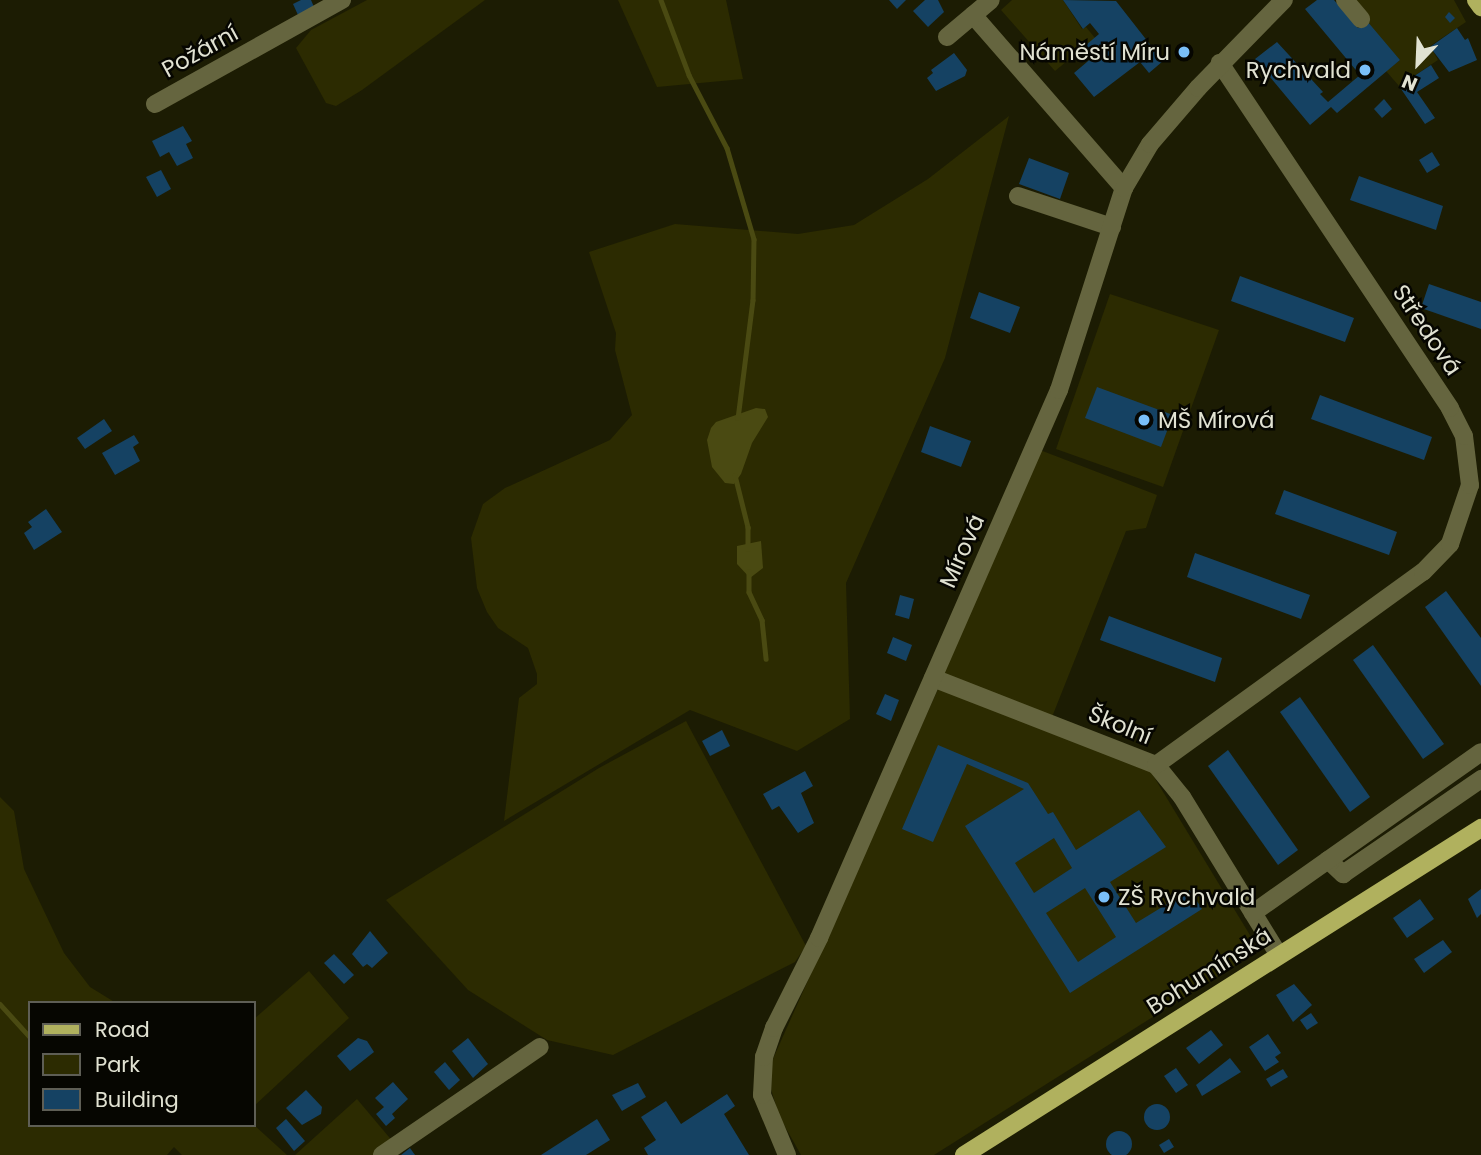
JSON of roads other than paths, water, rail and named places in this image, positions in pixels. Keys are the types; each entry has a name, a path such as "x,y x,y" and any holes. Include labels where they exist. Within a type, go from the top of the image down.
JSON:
{"main road":[{"path":"1476,0 1481,7"},
{"name":"Bohumínská","path":"964,1155 1481,828"}],"street":[{"name":"Požární","path":"155,104 342,0"},
{"path":"947,37 990,0"},
{"name":"Mírová","path":"787,1155 762,1095 764,1056 1059,390 1124,188 1150,144 1220,64 1284,0"},
{"path":"1345,0 1361,19"},
{"path":"973,15 1124,188"},
{"name":"Středová","path":"1156,765 1423,572 1450,544 1470,485 1464,436 1450,408 1220,64"},
{"path":"1018,196 1112,227"},
{"name":"Školní","path":"933,678 1156,765 1182,797 1279,956"},
{"path":"1253,913 1481,751"},
{"path":"1328,860 1343,874 1481,779"},
{"path":"382,1155 540,1047"}],"waterway":[{"path":"661,0 689,75 727,148 754,239 753,300 738,418"},
{"path":"735,475 748,527 748,549"},
{"path":"749,571 749,592 762,620 766,659"},
{"path":"0,1004 28,1035"}],"place":[{"name":"Náměstí Míru","path":"1184,52"},
{"name":"Rychvald","path":"1365,70"},
{"name":"MŠ Mírová","path":"1144,420"},
{"name":"ZŠ Rychvald","path":"1104,897"}]}
